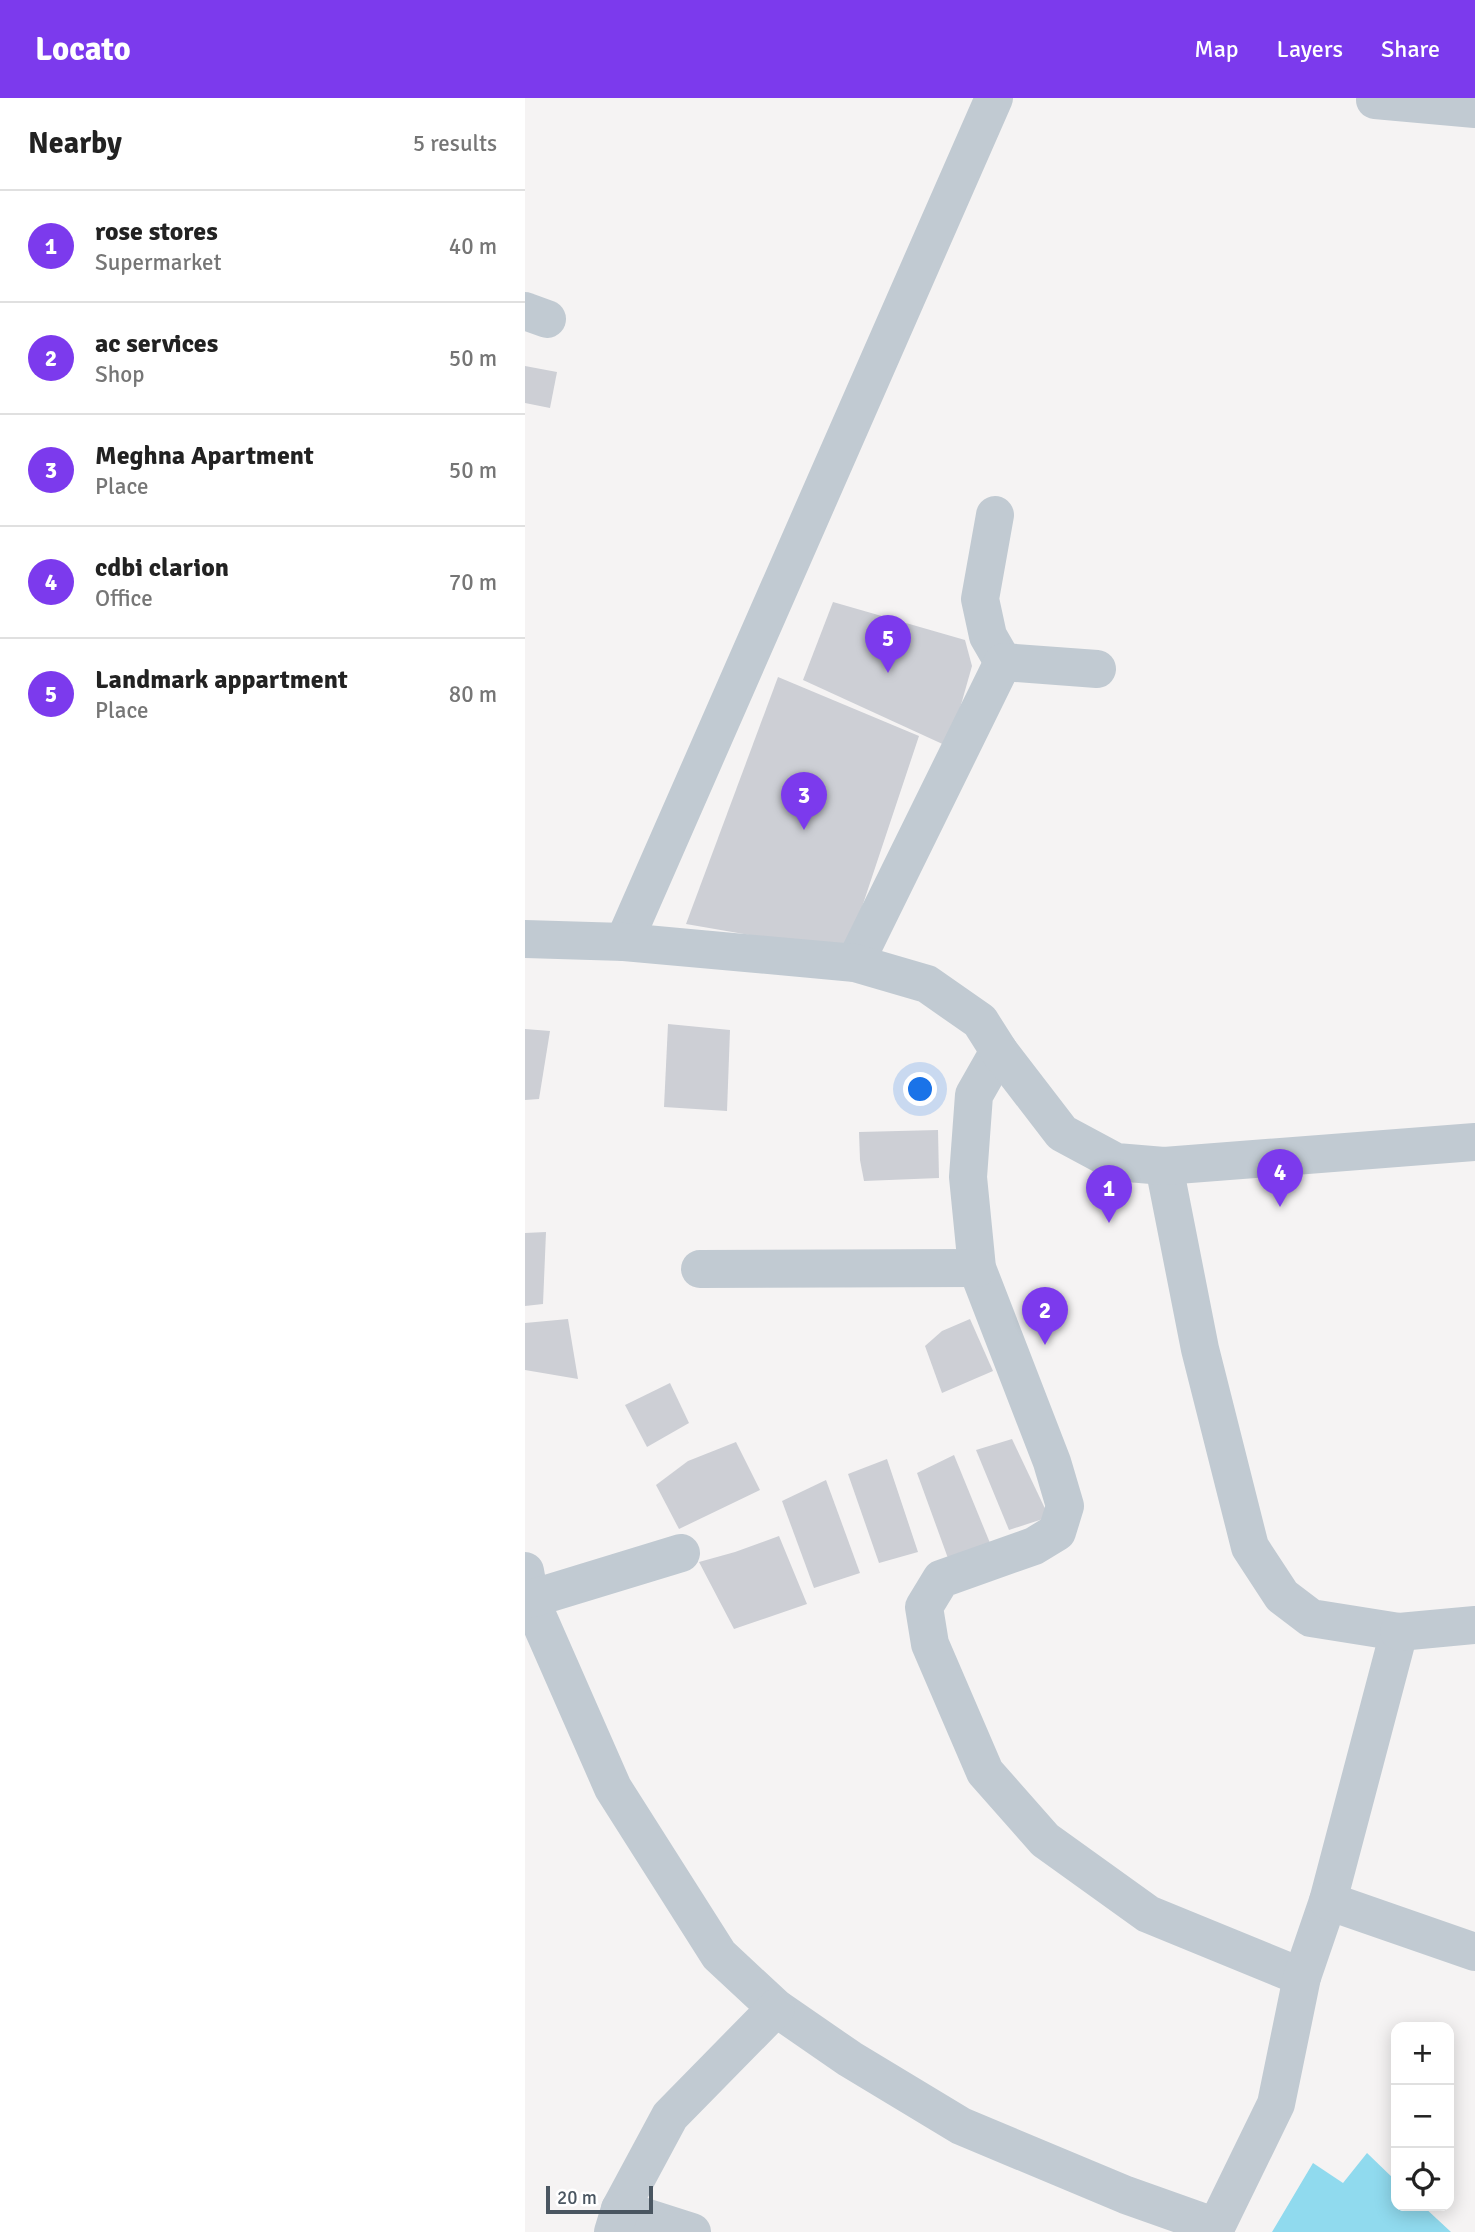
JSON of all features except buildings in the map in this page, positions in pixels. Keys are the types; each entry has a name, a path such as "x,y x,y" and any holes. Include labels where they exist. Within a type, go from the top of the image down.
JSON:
{"street":[{"path":"624,942 992,99"},
{"path":"1375,100 1475,109"},
{"path":"995,515 980,599 988,636 1003,662"},
{"path":"855,963 1003,662"},
{"path":"1003,662 1097,669"},
{"path":"525,939 624,942 855,963 927,984 980,1021 999,1051 1062,1133 1116,1163 1164,1166 1475,1142"},
{"path":"999,1051 974,1095 968,1177 978,1268 1052,1462 1065,1506 1057,1532 1034,1546 941,1579 924,1607 930,1644 985,1772 1045,1840 1148,1914 1302,1977"},
{"path":"1164,1166 1200,1349 1250,1548 1282,1597 1311,1618 1399,1632 1475,1625"},
{"path":"701,1269 978,1268"},
{"path":"681,1553 527,1585 613,1788 719,1955 776,2008 850,2059 961,2126 1215,2230 1276,2104 1302,1977 1328,1901 1399,1632"},
{"path":"1328,1901 1475,1952"},
{"path":"692,2232 616,2220 670,2116 776,2008"}],"water":[{"path":"1367,2153 1391,2176 1391,2211 1428,2211 1451,2232 1272,2232 1313,2163 1343,2183"}],"place":[{"name":"Landmark appartment","path":"888,673"},
{"name":"Meghna Apartment","path":"804,830"},
{"name":"cdbi clarion","path":"1280,1207"},
{"name":"rose stores","path":"1109,1223"},
{"name":"ac services","path":"1045,1345"}]}
